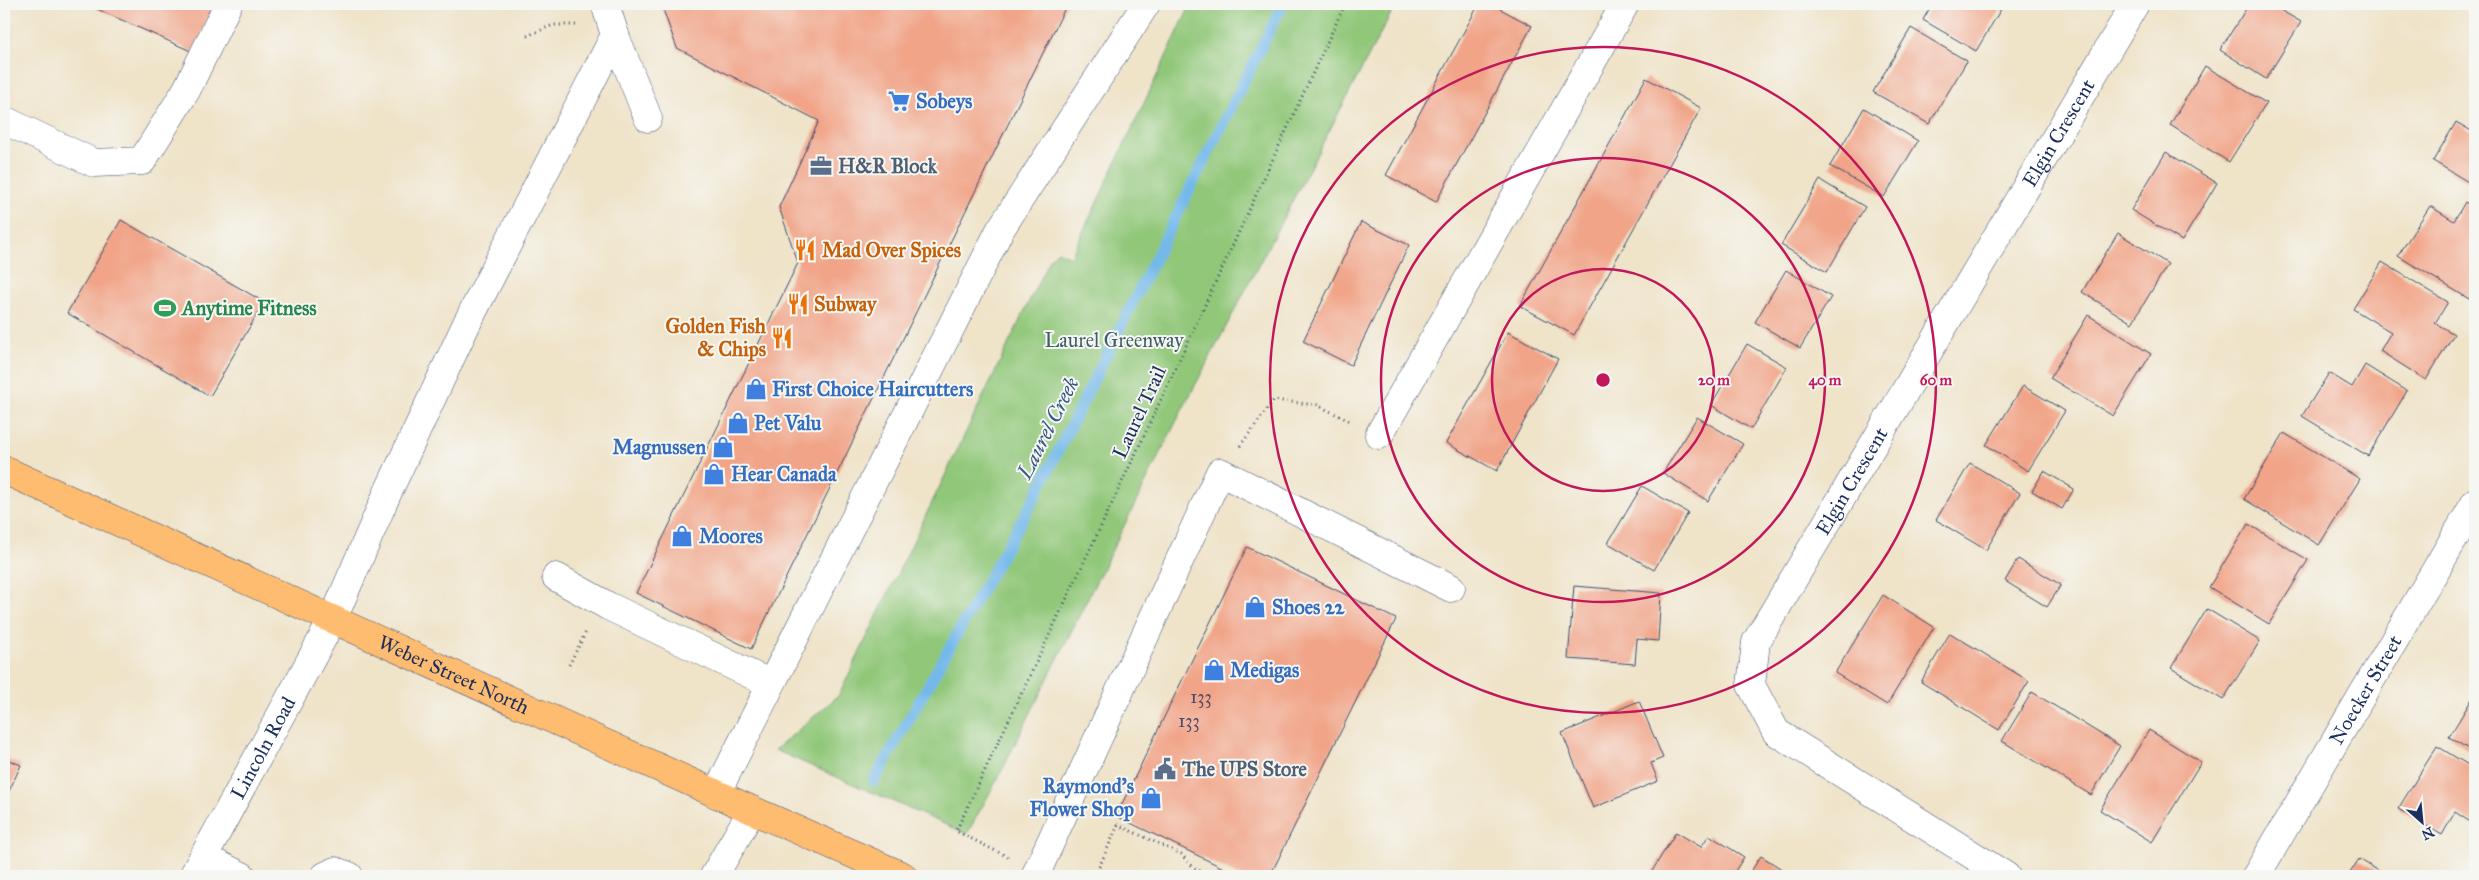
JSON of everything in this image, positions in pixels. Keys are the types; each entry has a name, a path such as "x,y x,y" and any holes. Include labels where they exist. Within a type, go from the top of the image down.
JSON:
{"main road":[{"name":"Weber Street North","path":"4,470 716,794 903,876"}],"street":[{"path":"4,120 94,163 142,161 186,89 228,4"},
{"path":"605,4 615,35 648,118"},
{"path":"716,794 1000,230 1146,4"},
{"path":"1380,435 1625,4"},
{"name":"Elgin Crescent","path":"2006,876 1776,732 1751,685 1756,642 2135,4"},
{"name":"Lincoln Road","path":"198,867 332,619 391,485 466,325 615,35"},
{"path":"1037,874 1220,472 1451,588"},
{"name":"Noecker Street","path":"2256,876 2475,503"},
{"path":"556,578 608,606 771,684"},
{"path":"714,876 752,810"},
{"path":"198,867 242,876"},
{"path":"325,876 335,870 349,876"}],"path":[{"name":"Laurel Trail","path":"1037,874 956,831 1143,438 1345,4"},
{"path":"527,36 553,25 582,24"},
{"path":"1220,472 1274,400 1317,405 1380,435"},
{"path":"570,665 590,625"},
{"path":"1095,876 1118,824 1182,854 1194,868 1211,876"}],"green space":[{"name":"Laurel Greenway","path":"1191,4 1396,4 1179,416 998,778 967,834 775,750 839,695 1050,258 1058,251 1071,257"}],"building":[{"path":"86,4 214,4 193,52"},
{"path":"661,4 1067,4 751,649 636,593 798,263 779,207 819,121 677,48"},
{"path":"1479,4 1491,4 1532,26 1436,202 1386,175"},
{"path":"1932,4 2004,4 1976,51 1923,20"},
{"path":"2249,4 2270,4 2301,22 2266,79 2220,50"},
{"path":"1911,28 1967,61 1929,124 1873,92"},
{"path":"2205,66 2266,103 2229,162 2170,125"},
{"path":"1646,78 1701,108 1574,335 1520,306"},
{"path":"1864,108 1918,141 1884,197 1830,166"},
{"path":"2456,122 2475,133 2475,186 2433,161"},
{"path":"2166,152 2217,183 2182,241 2131,210"},
{"path":"1820,180 1865,207 1827,272 1781,245"},
{"path":"2465,202 2475,208 2475,289 2469,299 2398,256 2430,206 2454,221"},
{"name":"Anytime Fitness","path":"121,220 264,302 210,396 67,313"},
{"path":"1361,222 1409,245 1351,365 1303,341"},
{"path":"2118,233 2168,264 2132,323 2082,292"},
{"path":"2382,262 2448,302 2435,323 2454,334 2426,380 2380,351 2391,332 2353,309"},
{"path":"1786,270 1831,297 1800,348 1755,322"},
{"path":"2088,315 2151,354 2113,416 2050,378"},
{"path":"1508,332 1558,359 1497,471 1446,443"},
{"path":"1747,344 1787,367 1751,429 1711,405"},
{"path":"2365,365 2407,391 2368,456 2302,416 2329,373 2352,387"},
{"path":"2023,386 2065,411 2028,471 1986,445"},
{"path":"1697,417 1743,444 1708,501 1663,473"},
{"path":"2284,433 2360,479 2319,545 2244,499"},
{"path":"1970,463 2020,493 1986,550 1936,520"},
{"path":"2044,471 2074,489 2062,509 2032,491"},
{"path":"1642,486 1688,513 1654,570 1608,543"},
{"path":"2248,524 2308,560 2269,624 2209,587"},
{"path":"1247,547 1396,619 1270,876 1240,876 1116,816"},
{"path":"2018,559 2061,585 2047,607 2005,581"},
{"path":"1574,586 1661,593 1658,641 1637,639 1635,664 1568,659"},
{"path":"1883,595 1934,627 1887,705 1835,673"},
{"path":"2207,609 2260,641 2223,700 2171,668"},
{"path":"1950,633 2029,681 1999,730 1921,682"},
{"path":"2032,692 2120,746 2091,795 2002,741"},
{"path":"2475,694 2475,753 2449,737"},
{"path":"1639,701 1663,758 1651,763 1658,781 1593,808 1562,733"},
{"path":"2149,730 2201,762 2152,842 2100,810"},
{"path":"2437,746 2475,769 2475,825 2455,812 2442,835 2398,809"},
{"path":"4,758 21,765 4,802"},
{"path":"1676,832 1701,847 1709,835 1744,857 1732,876 1649,876"},
{"path":"1761,856 1793,876 1748,876"},
{"path":"2359,859 2387,876 2348,876"}],"waterway":[{"name":"Laurel Creek","path":"874,781 1036,495 1283,4"}],"place":[{"name":"Sobeys","path":"899,101"},
{"name":"H&R Block","path":"821,166"},
{"name":"Mad Over Spices","path":"805,250"},
{"name":"Subway","path":"798,304"},
{"name":"Anytime Fitness","path":"165,308"},
{"name":"Golden Fish & Chips","path":"782,338"},
{"name":"First Choice Haircutters","path":"756,389"},
{"name":"Pet Valu","path":"738,423"},
{"name":"Magnussen","path":"723,447"},
{"name":"Hear Canada","path":"714,474"},
{"name":"Moores","path":"682,536"},
{"name":"Shoes 22","path":"1255,607"},
{"name":"Medigas","path":"1214,670"},
{"name":"The UPS Store","path":"1165,769"},
{"name":"Raymond's Flower Shop","path":"1151,798"}]}
